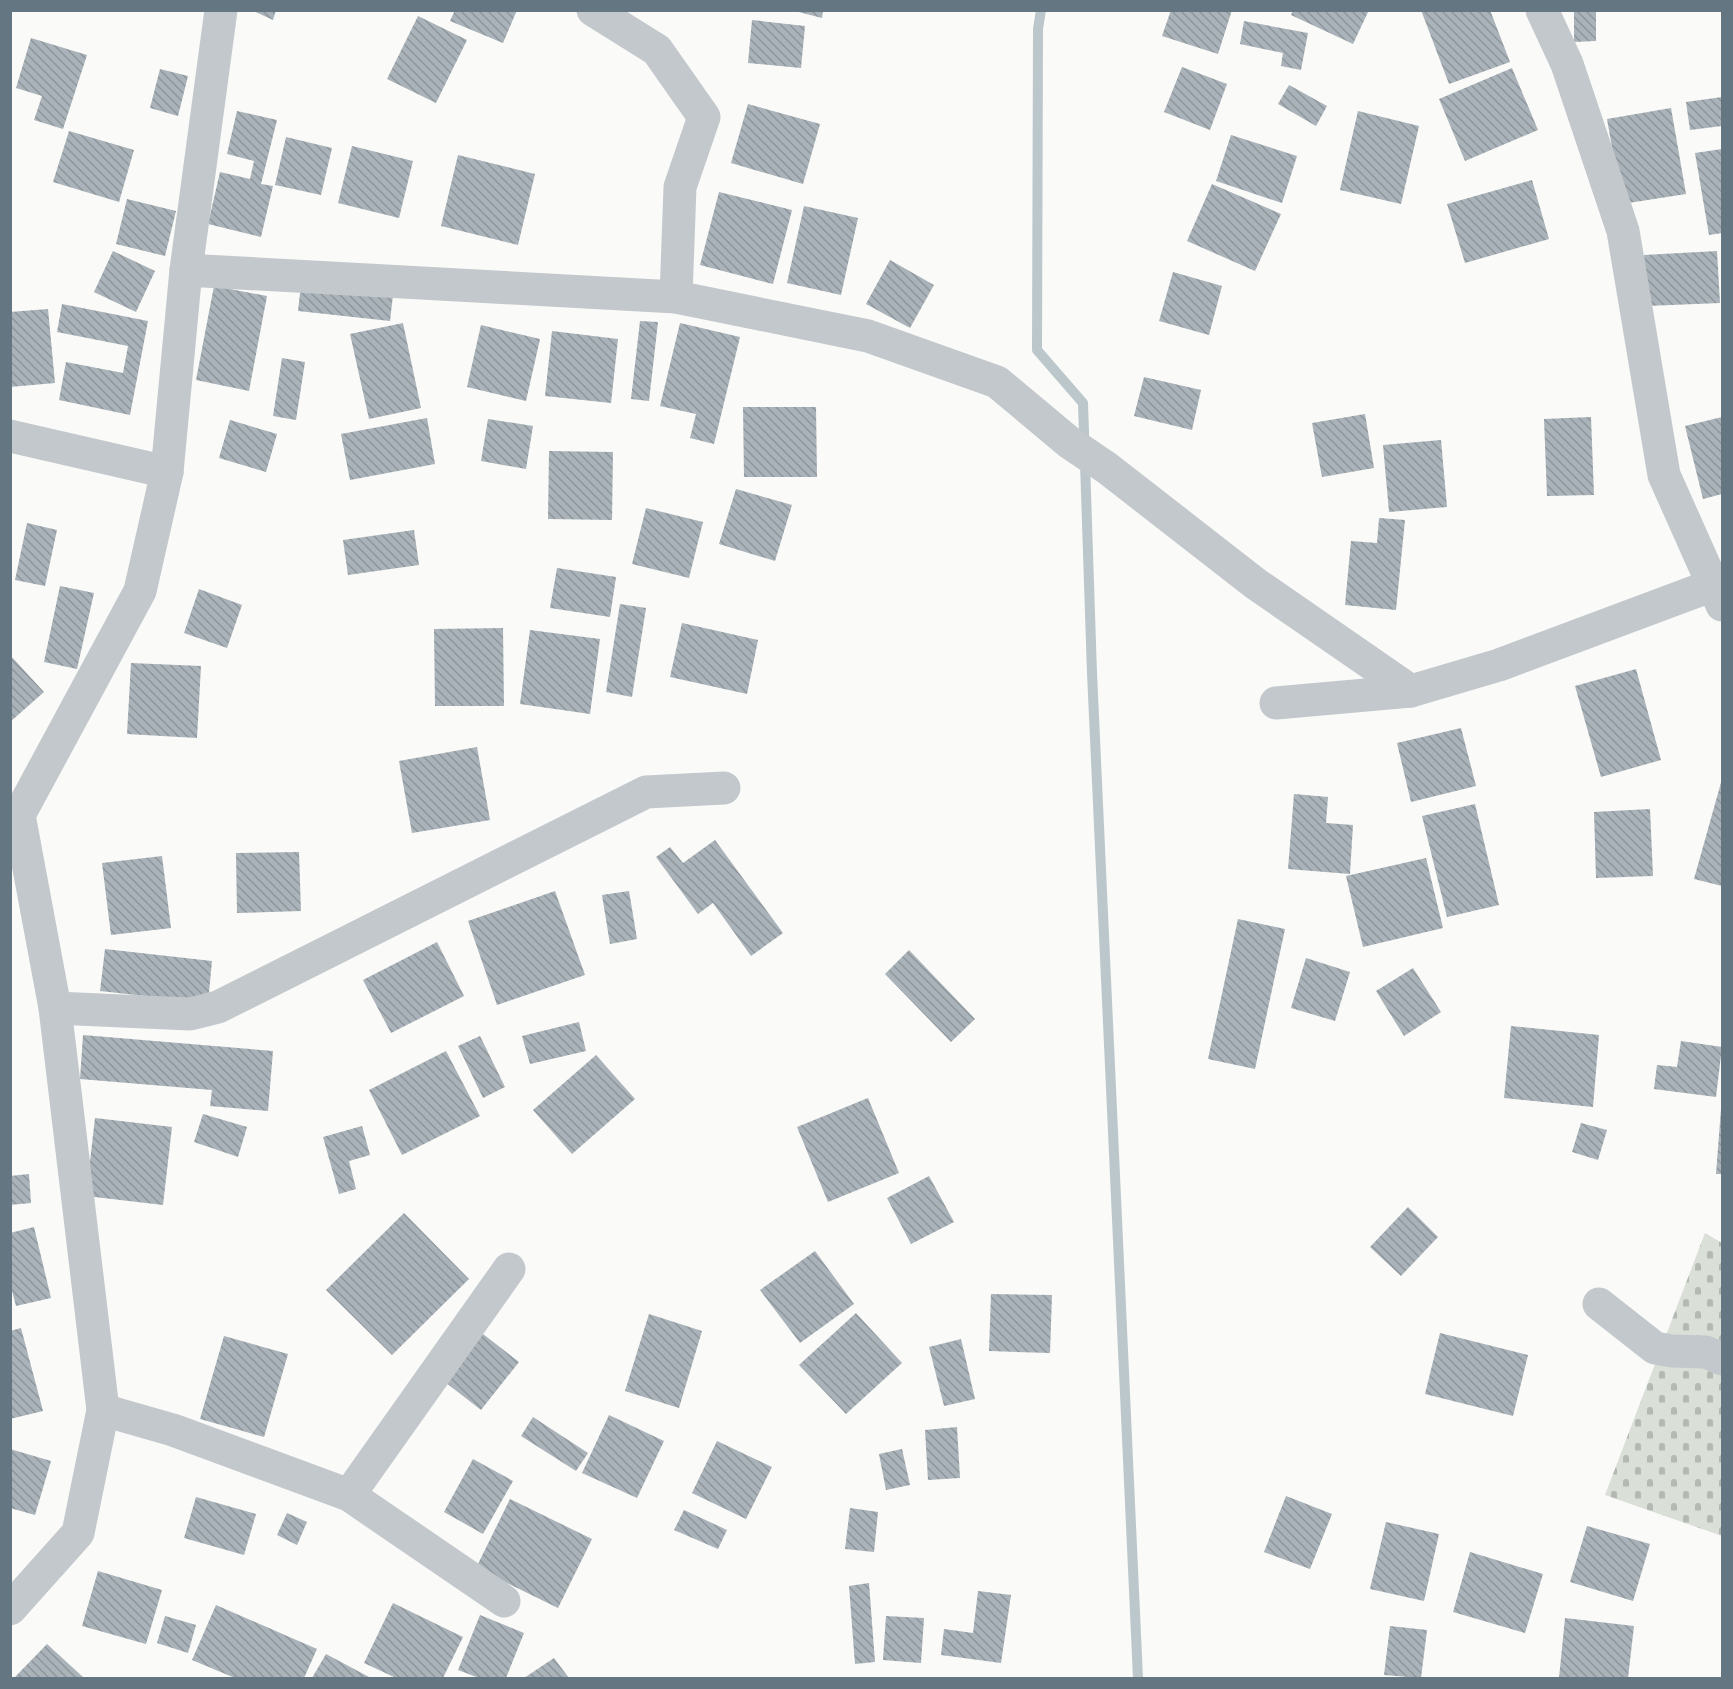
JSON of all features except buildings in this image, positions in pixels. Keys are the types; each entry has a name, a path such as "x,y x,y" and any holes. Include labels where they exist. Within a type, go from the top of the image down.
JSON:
{"street":[{"path":"10,1609 78,1533 103,1410 55,1008 15,817 140,591 167,472 186,270 221,10"},
{"path":"593,10 657,50 704,117 680,188 676,297"},
{"path":"1276,703 1411,691 1718,595 1664,475 1623,231 1568,64 1542,10"},
{"path":"186,270 676,297 868,336 997,382 1070,443 1107,468 1256,584 1411,691"},
{"path":"10,436 167,472"},
{"path":"55,1008 190,1014 218,1007 646,792 724,788"},
{"path":"349,1495 509,1269"},
{"path":"1599,1304 1655,1348 1706,1352 1722,1359"},
{"path":"103,1410 173,1430 349,1495 504,1601"}],"green space":[{"path":"1705,1233 1722,1243 1722,1536 1605,1495"}],"waterway":[{"path":"1041,10 1038,29 1037,350 1083,403 1092,673 1138,1678"}]}
